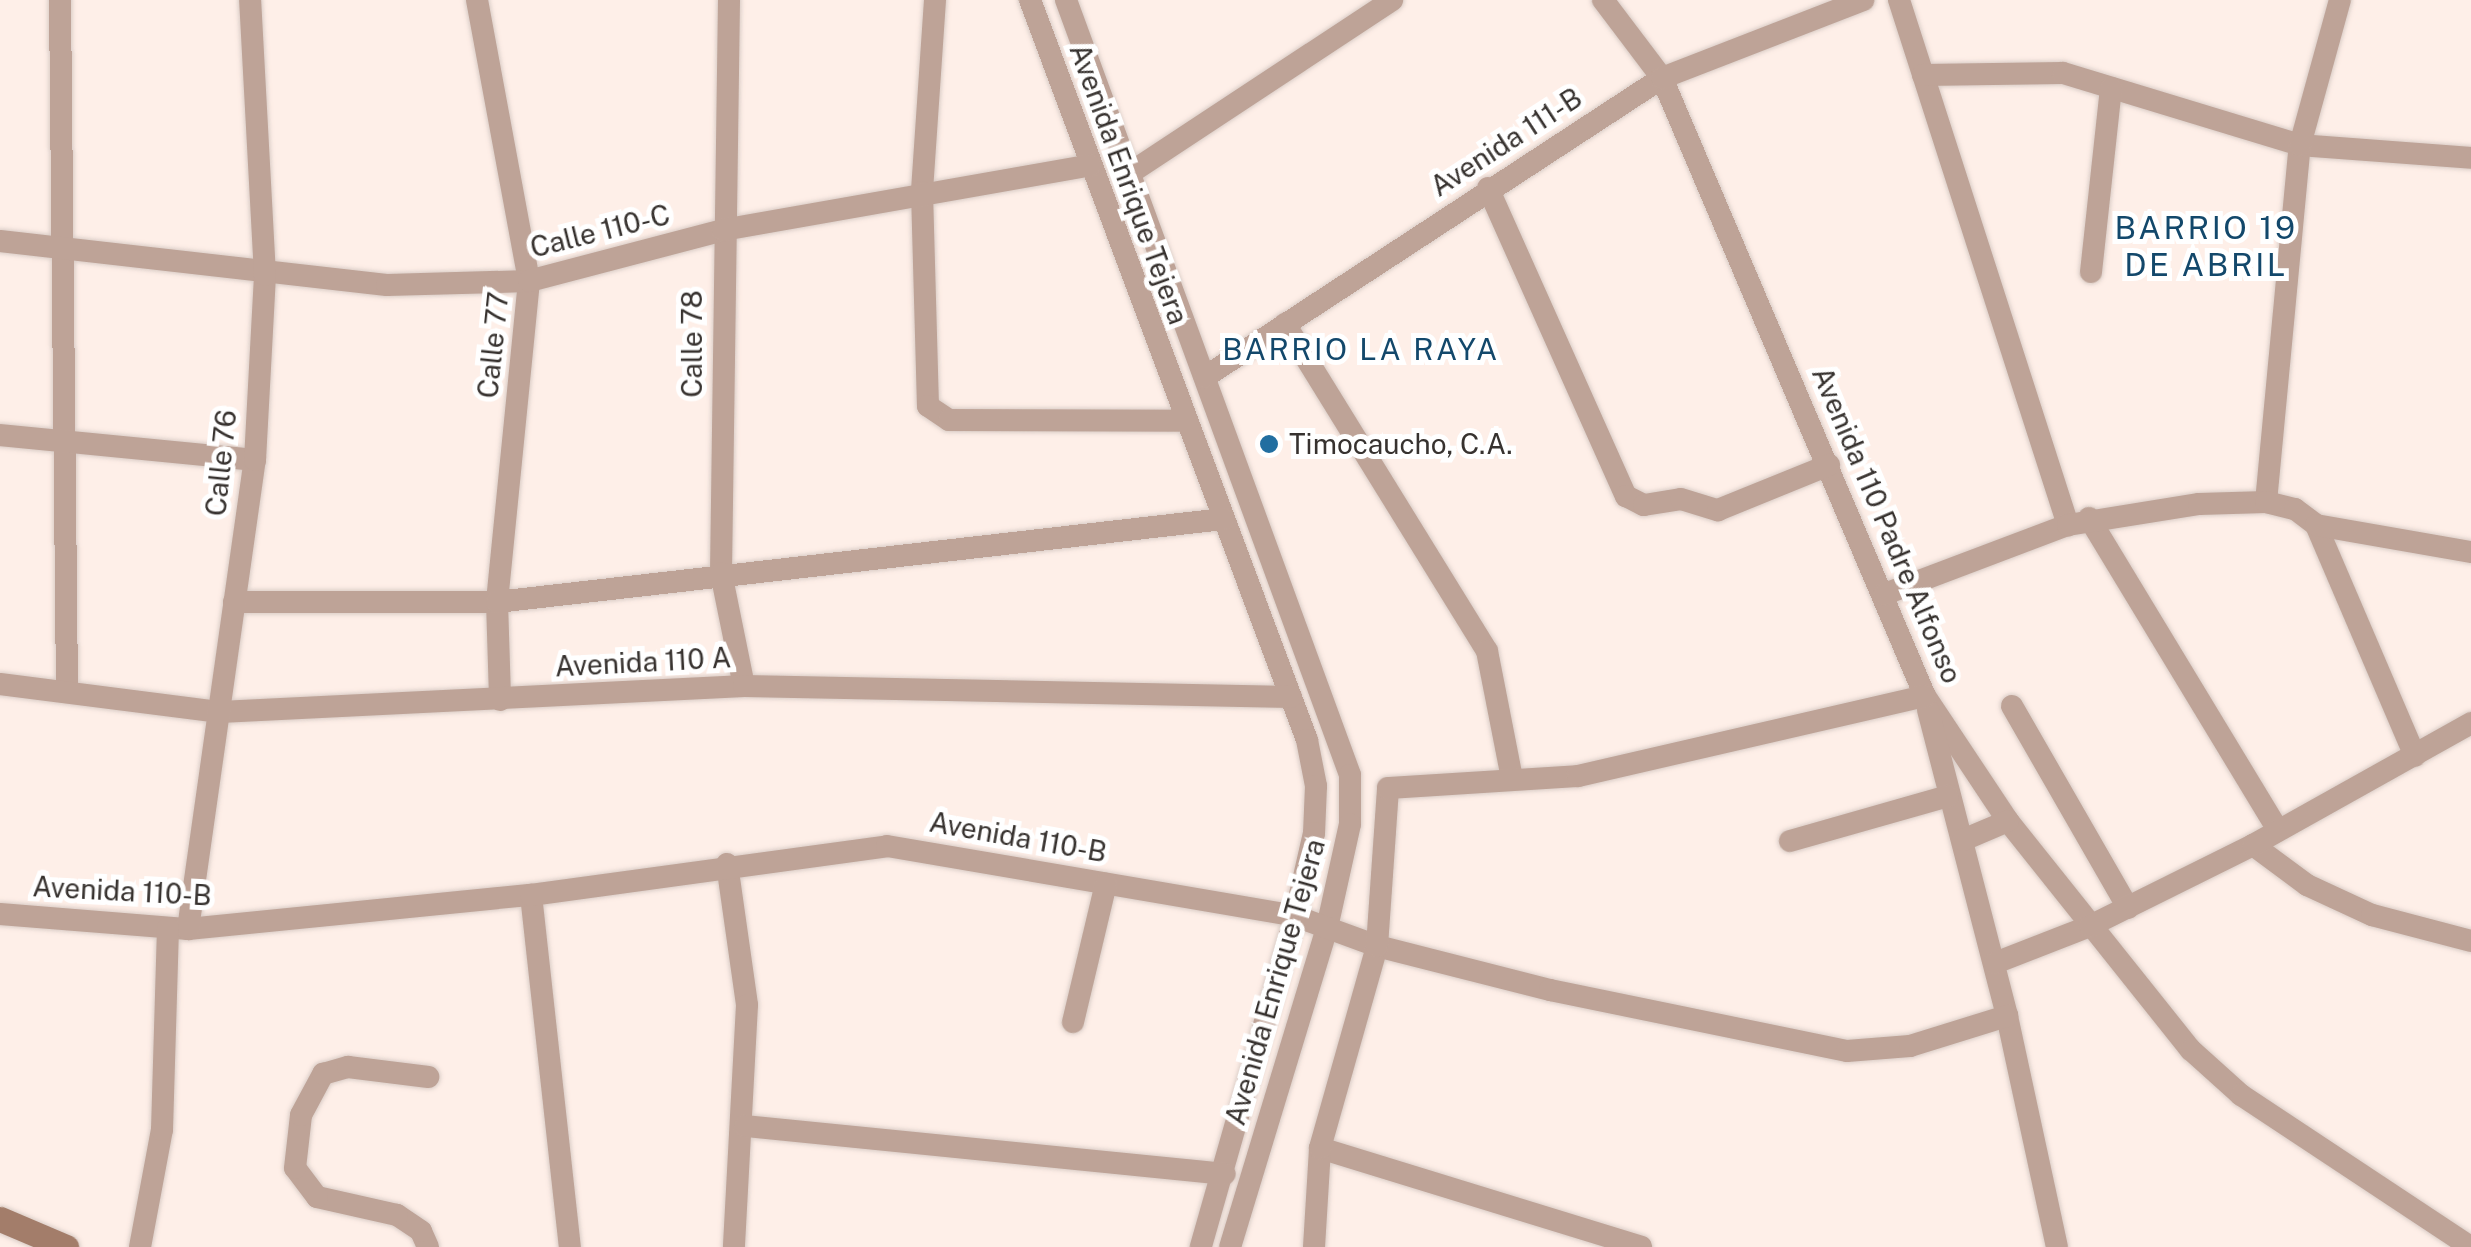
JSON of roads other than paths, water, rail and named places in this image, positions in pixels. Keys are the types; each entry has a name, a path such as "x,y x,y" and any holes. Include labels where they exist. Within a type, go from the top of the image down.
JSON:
{"main road":[{"path":"0,1219 66,1247"}],"street":[{"path":"60,0 67,246 63,441 66,692"},
{"name":"Calle 76","path":"140,1247 162,1130 178,929 220,712 254,460 266,275 250,0"},
{"name":"Calle 77","path":"477,0 529,281 497,602 500,700"},
{"name":"Calle 78","path":"729,0 721,572 744,686"},
{"path":"936,0 922,192 924,390 937,416 1184,421"},
{"name":"Avenida Enrique Tejera","path":"1030,0 1290,697 1316,786 1314,833 1296,916 1201,1247"},
{"name":"Avenida Enrique Tejera","path":"1066,0 1350,775 1350,824 1327,928 1230,1247"},
{"path":"1130,174 1392,0"},
{"name":"Avenida 110 Padre Alfonso","path":"1603,0 1662,78 1885,594 1925,696 2008,821 2191,1050 2241,1095 2470,1247"},
{"name":"Avenida 111-B","path":"1205,377 1488,188 1662,78 1863,0"},
{"path":"1899,0 2079,522 2278,830"},
{"path":"2266,502 2300,145 2340,0"},
{"path":"1923,76 2050,72 2300,145 2471,158"},
{"path":"2091,272 2110,88"},
{"name":"Calle 110-C","path":"0,241 67,246 266,275 387,285 529,281 723,230 1090,165"},
{"path":"1488,188 1626,496 1644,505 1681,499 1718,510 1829,466"},
{"path":"1285,324 1488,651 1512,778"},
{"path":"0,435 254,460"},
{"path":"1885,594 2079,522 2266,502 2294,508 2316,526 2414,756"},
{"path":"234,602 497,602 721,572 1223,518"},
{"path":"2316,526 2471,552"},
{"name":"Avenida 110 A","path":"0,684 220,712 744,686 1290,697"},
{"path":"1314,1247 1320,1148 1377,946 1385,794 1402,783 1578,776 1925,696 2008,1016 2058,1247"},
{"path":"2012,706 2128,908"},
{"path":"1994,964 2090,926 2253,846 2471,723"},
{"path":"1790,841 1948,796"},
{"path":"1962,840 2008,821"},
{"name":"Avenida 110-B","path":"0,914 178,929 531,895 727,864 887,846 1296,916 1377,946 1550,990 1847,1051 1910,1046 2008,1016"},
{"path":"2253,846 2306,885 2372,916 2471,941"},
{"path":"727,864 747,1005 745,1126 734,1247"},
{"path":"1073,1022 1106,884"},
{"path":"531,895 570,1247"},
{"path":"428,1077 348,1067 322,1074 301,1115 294,1168 318,1198 397,1215 421,1231 428,1247"},
{"path":"745,1126 1225,1174"},
{"path":"1320,1148 1641,1247"}],"place":[{"name":"Timocaucho, C.A.","path":"1269,444"}],"district":[{"name":"BARRIO 19 DE ABRIL","path":"2206,248"},
{"name":"BARRIO LA RAYA","path":"1361,349"}]}
